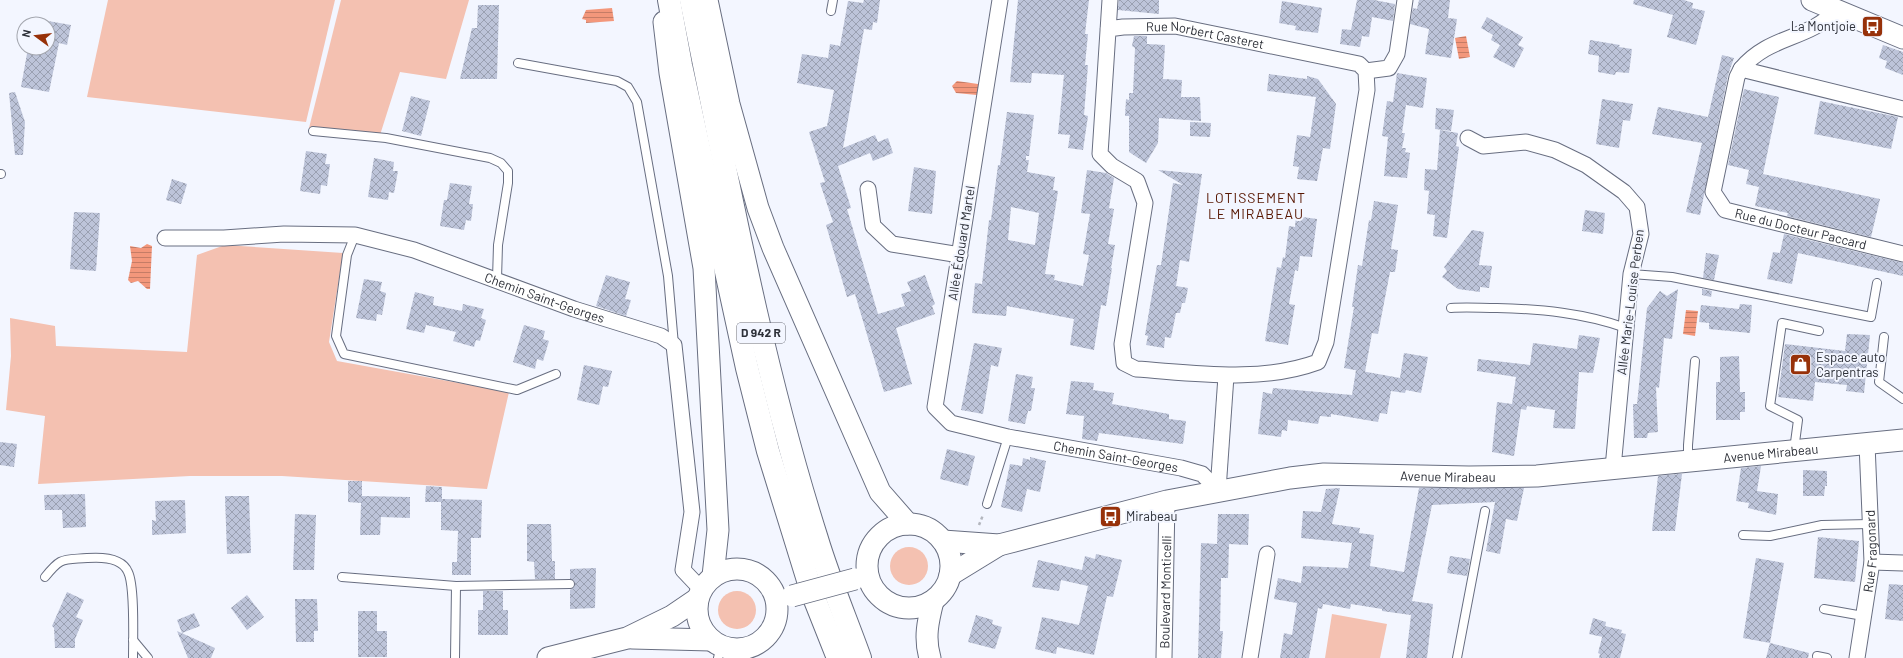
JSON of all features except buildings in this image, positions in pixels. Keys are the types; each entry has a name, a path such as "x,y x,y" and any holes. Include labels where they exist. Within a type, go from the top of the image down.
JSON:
{"main road":[{"path":"661,0 670,73 704,275 718,530 697,614 701,628 726,650"},
{"path":"669,0 681,65 746,361 765,436 811,590 838,658"},
{"name":"D 942 R","path":"691,0 737,223 766,354 787,438 817,540 860,658"},
{"path":"707,0 729,104 744,162 758,208 773,248 880,492 908,524"},
{"path":"1812,0 1835,11 1903,38"},
{"name":"Avenue Mirabeau","path":"999,545 1167,501 1218,490 1324,474 1508,477 1903,440"},
{"path":"861,578 867,564 869,552 876,540 885,532 896,526 908,524 922,526 934,532 943,541 949,552 951,563 950,575 947,585 933,602 927,625 927,649 930,658"},
{"path":"943,541 999,545"},
{"path":"950,575 999,545"},
{"path":"548,658 627,638 672,616 724,570 735,568 746,569 757,573 766,581 772,590 784,599"},
{"path":"627,638 726,650 745,648 756,644 766,636 773,626 784,599 861,578"},
{"path":"861,578 872,587 879,597 889,604 900,608 911,609 922,607 933,602"}],"street":[{"name":"Allée Édouard Martel","path":"1000,0 935,407 951,424 1008,437"},
{"path":"1110,0 1100,154 1112,166 1137,181 1145,203 1122,344 1124,363 1136,369 1226,376 1297,370 1318,362 1327,335 1367,90 1366,71 1389,68 1397,54 1406,0"},
{"path":"1835,11 1820,24 1766,47 1751,57 1741,69 1903,109"},
{"name":"Rue Norbert Casteret","path":"1108,29 1123,27 1175,26 1359,64 1366,71"},
{"name":"Rue du Docteur Paccard","path":"1741,69 1737,76 1714,192 1725,210 1903,254"},
{"name":"Allée Marie-Louise Perben","path":"1468,138 1483,146 1526,142 1555,150 1586,165 1624,192 1637,207 1641,234 1631,274 1613,468"},
{"path":"868,189 873,226 892,244 960,255"},
{"name":"Chemin Saint-Georges","path":"165,238 224,238 284,234 355,235 414,250 574,308 661,336 674,345"},
{"path":"674,345 692,512 683,570 704,588"},
{"path":"1218,490 1226,376"},
{"name":"Chemin Saint-Georges","path":"1008,437 1181,468 1202,474 1218,490"},
{"name":"Rue Fragonard","path":"1857,658 1872,562 1867,444"},
{"name":"Boulevard Monticelli","path":"1164,658 1167,501"},
{"path":"1250,658 1267,554"},
{"path":"1872,562 1903,563"}],"lane":[{"path":"831,12 833,0"},
{"path":"518,63 617,81 628,87 637,102 668,276 674,345"},
{"path":"313,131 386,138 490,158 501,163 508,171 508,183 498,245 497,279"},
{"path":"355,235 347,256 336,336 344,354 518,390 556,374"},
{"path":"1631,274 1672,277 1871,316 1877,283"},
{"path":"1451,308 1521,308 1556,311 1608,321 1626,328"},
{"path":"1794,451 1798,420 1770,406 1782,323 1819,330"},
{"path":"1884,338 1879,382 1903,398"},
{"path":"1688,461 1695,362"},
{"path":"987,504 1008,437"},
{"path":"1457,658 1485,511"},
{"path":"1743,535 1770,536 1822,525 1870,524"},
{"path":"45,577 56,563 66,559 109,558 120,564 128,571 132,585 133,658"},
{"path":"342,577 456,586 570,584"},
{"path":"455,658 456,586"},
{"path":"1824,609 1863,616"},
{"path":"133,640 148,658"},
{"path":"1818,656 1827,658"}],"shaded area":[{"path":"108,0 335,0 306,122 87,97"},
{"path":"341,0 469,0 446,79 400,72 380,135 309,128"},
{"path":"612,8 614,21 586,23 586,20 582,19 586,10"},
{"path":"1466,36 1470,57 1459,59 1455,38"},
{"path":"957,81 978,84 980,86 977,95 956,93 952,86"},
{"path":"147,244 152,246 150,289 147,289 138,281 131,283 128,280 132,261 130,246 141,248"},
{"path":"225,245 343,253 329,342 337,361 509,392 487,489 282,476 190,476 38,484 45,416 6,410 11,356 10,318 55,326 56,346 187,352 197,255"},
{"path":"1686,310 1698,311 1695,336 1683,334"},
{"path":"905,547 913,547 923,552 927,559 927,573 923,580 913,585 905,585 895,580 893,577 890,570 890,562 895,552 898,550"},
{"path":"733,591 741,591 751,596 755,603 755,617 751,624 741,629 733,629 723,624 721,621 718,614 718,606 723,596 726,594"},
{"path":"1332,614 1387,624 1380,658 1325,658"}],"place":[{"name":"La Montjoie","path":"1872,26"},
{"name":"Espace auto Carpentras","path":"1800,364"},
{"name":"Mirabeau","path":"1111,516"}],"district":[{"name":"LOTISSEMENT LE MIRABEAU","path":"1256,206"}]}
